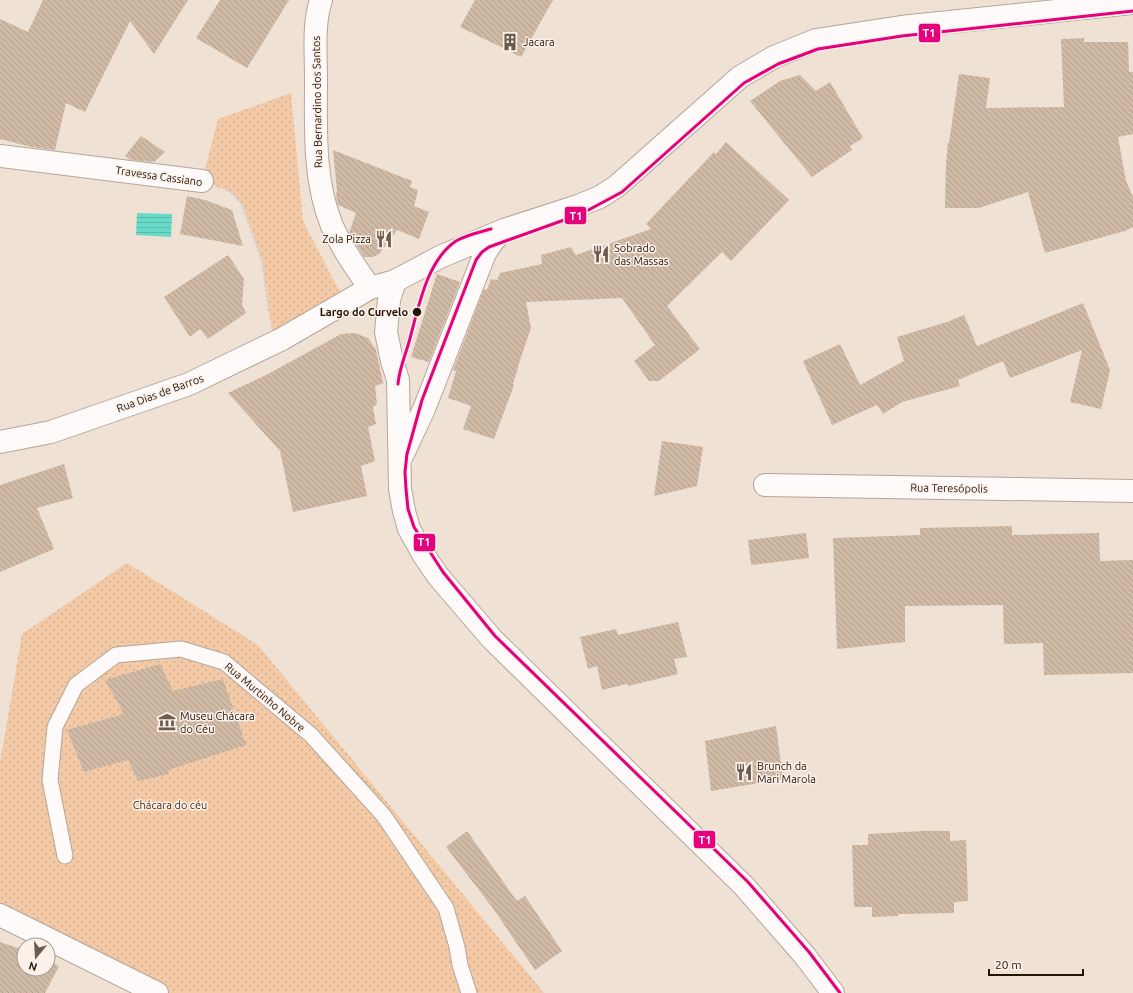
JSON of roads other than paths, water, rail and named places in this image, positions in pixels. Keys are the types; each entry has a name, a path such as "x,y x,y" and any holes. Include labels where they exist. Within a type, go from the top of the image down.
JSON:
{"street":[{"name":"Rua Bernardino dos Santos","path":"321,0 316,24 317,164 323,196 332,225 343,248 370,288"},
{"name":"Rua Dias de Barros","path":"0,442 52,432 190,384 273,342 282,339 370,288 395,281 440,257 504,230 578,206 600,197 617,186 740,77 774,57 816,40 901,27 1133,3"},
{"name":"Travessa Cassiano","path":"0,156 202,181"},
{"path":"400,459 426,402 486,253 493,241 504,230"},
{"path":"395,281 389,300 386,332 392,361 398,380 400,490 409,529 423,554 438,576 492,639 744,886 805,956 833,993"},
{"name":"Rua Teresópolis","path":"765,486 1133,491"},
{"path":"0,915 157,993"}],"lane":[{"name":"Rua Murtinho Nobre","path":"65,856 50,780 54,728 76,685 116,655 181,649 224,662 312,735 384,816 446,908 457,947 467,992 469,993"}],"water":[{"path":"137,213 172,214 171,237 136,235"}],"place":[{"name":"Jacara","path":"510,42"},
{"name":"Zola Pizza","path":"384,239"},
{"name":"Sobrado das Massas","path":"601,254"},
{"name":"Largo do Curvelo","path":"417,312"},
{"name":"Museu Chácara do Céu","path":"167,722"},
{"name":"Brunch da Mari Marola","path":"744,772"}],"park label":[{"name":"Chácara do céu","path":"170,805"}]}
